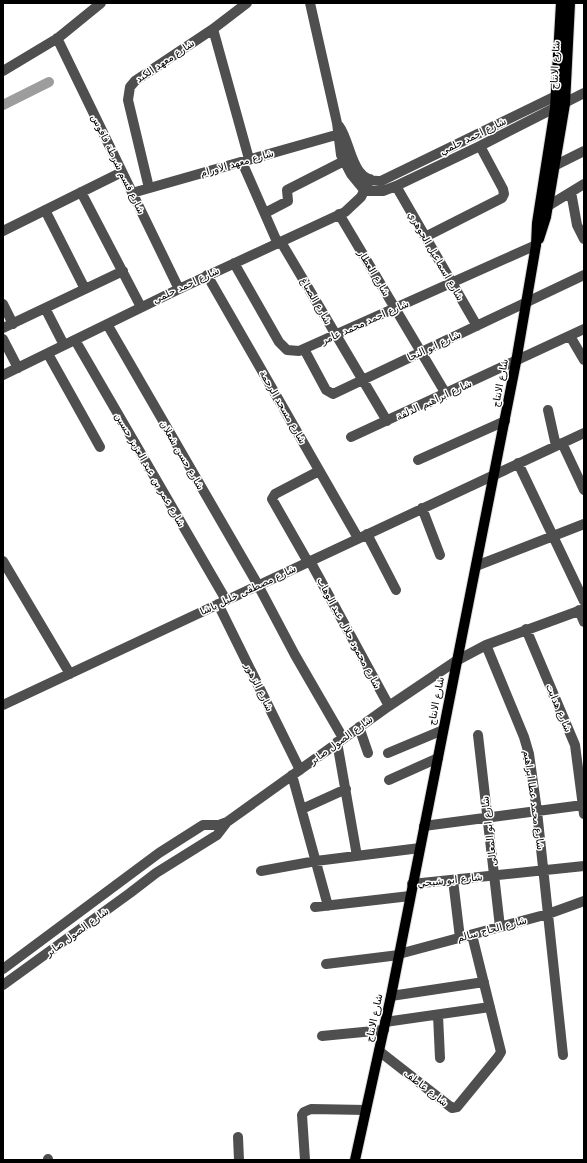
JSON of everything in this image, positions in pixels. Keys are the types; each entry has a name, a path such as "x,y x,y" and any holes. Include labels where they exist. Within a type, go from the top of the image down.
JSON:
{"main road":[{"name":"شارع الانتاج","path":"561,3 561,94"},
{"name":"شارع الانتاج","path":"536,245 544,224 554,166 570,3"},
{"name":"شارع الانتاج","path":"355,1160 391,996 516,362 536,245 537,224 560,106"}],"street":[{"path":"3,71 57,38 101,3"},
{"name":"شارع معهد الكبد","path":"149,188 128,100 130,87 135,81 212,29 247,3"},
{"path":"310,3 340,134 344,161 351,174 365,191"},
{"name":"شارع الصباغ","path":"212,29 246,160 265,214 280,243 387,421"},
{"name":"شارع قسم شرطة فاقوس","path":"57,38 179,289"},
{"path":"561,94 582,93"},
{"name":"شارع احمد حلمي","path":"365,191 383,191 396,186 560,106 582,93"},
{"name":"شارع احمد حلمي","path":"3,375 141,307 339,214 356,203 365,191 370,179 381,181 392,177 561,94"},
{"path":"340,134 355,164 370,179"},
{"name":"شارع معهد الاورام","path":"132,193 340,134"},
{"path":"426,237 499,202 502,198 504,194 503,189 480,146"},
{"path":"554,166 584,151"},
{"path":"265,214 288,201 287,190 344,161"},
{"path":"3,231 122,172"},
{"path":"548,206 584,184"},
{"name":"شارع اسماعيل الجوهري","path":"396,186 477,326"},
{"path":"81,192 141,307"},
{"path":"571,192 577,224 584,239"},
{"path":"45,210 85,289"},
{"name":"شارع العطار","path":"339,214 446,394"},
{"name":"شارع احمد محمد عامر","path":"234,263 283,347 293,351 304,349 536,245"},
{"path":"3,328 123,271"},
{"name":"شارع ابو النجا","path":"304,349 329,393 334,394 584,275"},
{"name":"شارع مسجد الرحمة","path":"207,276 319,471 363,536 396,590"},
{"path":"3,304 13,324"},
{"path":"45,308 64,345"},
{"name":"شارع حسن شعلان","path":"107,324 258,585 340,740 346,789 358,856"},
{"name":"شارع ابراهيم الدلفة","path":"351,438 584,329"},
{"path":"570,336 584,360"},
{"path":"3,339 18,368"},
{"name":"شارع عمر بن عبد العزيز حسين","path":"75,340 222,602"},
{"path":"48,354 100,447"},
{"path":"548,410 559,445 584,490"},
{"path":"418,460 504,421"},
{"name":"شارع مصطفى خليل باشا","path":"3,706 584,433"},
{"path":"518,463 584,601"},
{"name":"شارع محمود جلال عبد الوهاب","path":"319,471 275,494 272,499 309,562 388,706"},
{"path":"422,508 440,555"},
{"path":"476,566 584,524"},
{"path":"3,561 70,674"},
{"name":"شارع الزهور","path":"222,602 296,772 302,809 328,906"},
{"path":"582,610 584,622"},
{"name":"شارع الصول صابر","path":"3,969 134,873 152,858 203,825 219,825 227,822 388,706 456,661 486,645 526,629 582,610"},
{"name":"شارع هدايت","path":"526,629 580,743 583,810"},
{"name":"شارع محمد عطا ابراهيم","path":"486,645 527,745 544,871 562,1055"},
{"path":"359,727 368,752"},
{"path":"388,753 443,730"},
{"name":"شارع ابو المعالى","path":"478,735 500,927"},
{"path":"389,780 438,758"},
{"path":"302,809 346,789"},
{"path":"424,826 537,811 583,810"},
{"name":"شارع الصول صابر","path":"3,985 156,873 217,835 227,822"},
{"path":"262,870 316,861 420,848"},
{"name":"شارع ابو شيحي","path":"412,884 584,866"},
{"path":"453,880 460,938"},
{"path":"315,908 410,896"},
{"name":"شارع الحاج سالم","path":"326,964 399,954 548,914 584,901"},
{"path":"322,1036 384,1026 438,1014 490,1007 472,935"},
{"path":"391,996 484,982"},
{"name":"شارع عاطف","path":"379,1051 451,1108 454,1108 501,1052 490,1007"},
{"path":"438,1014 440,1058"},
{"path":"305,1160 302,1119 304,1112 307,1110 366,1110"},
{"path":"238,1137 239,1160"}],"waterway":[{"path":"3,105 49,82"}]}
